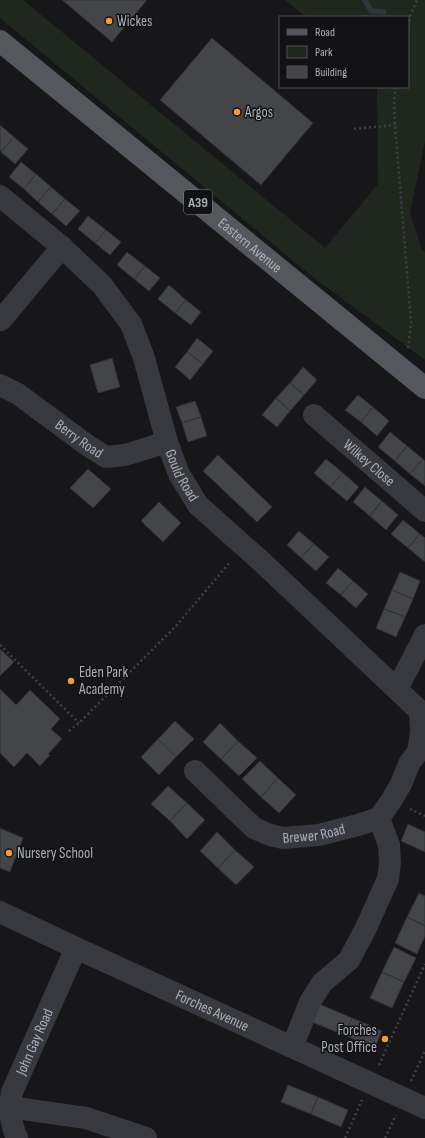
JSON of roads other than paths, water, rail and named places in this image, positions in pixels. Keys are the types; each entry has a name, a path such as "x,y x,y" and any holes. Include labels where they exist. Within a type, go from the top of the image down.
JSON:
{"main road":[{"name":"Eastern Avenue","path":"0,41 425,388"}],"street":[{"name":"Gould Road","path":"0,196 62,247 102,284 131,324 144,358 167,442 179,474 198,504 422,714"},
{"path":"1,320 62,247"},
{"name":"Berry Road","path":"0,385 18,394 106,457 125,455 167,442"},
{"name":"Wilkey Close","path":"314,415 425,511"},
{"path":"397,689 425,635"},
{"path":"292,1047 310,1002 322,983 349,960 365,930 388,879 390,862 389,845 379,818 401,784 410,762 422,751 422,714"},
{"name":"Brewer Road","path":"195,771 254,828 283,838 318,835 379,818"},
{"name":"Forches Avenue","path":"0,912 425,1108"},
{"name":"John Gay Road","path":"10,1124 12,1092 17,1078 76,948"},
{"path":"10,1124 86,1118 146,1138"}],"waterway":[{"path":"365,0 371,11 384,12"}],"place":[{"name":"Wickes","path":"109,21"},
{"name":"Argos","path":"237,112"},
{"name":"Eden Park Academy","path":"71,681"},
{"name":"Nursery School","path":"9,853"},
{"name":"Forches Post Office","path":"385,1039"}]}
